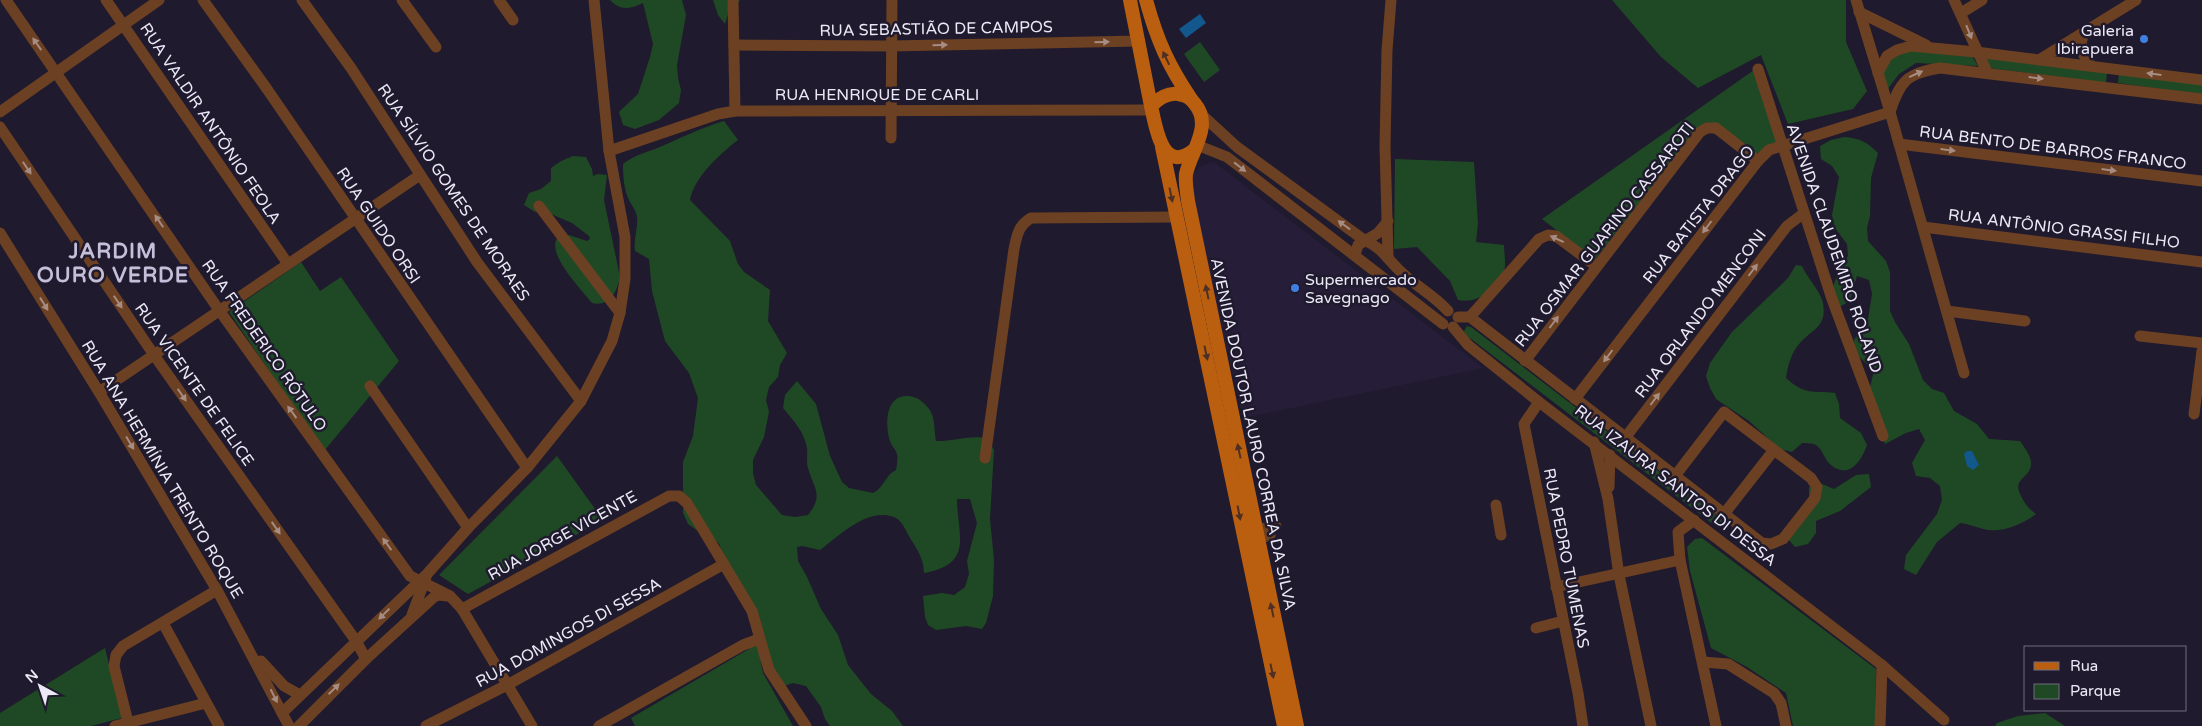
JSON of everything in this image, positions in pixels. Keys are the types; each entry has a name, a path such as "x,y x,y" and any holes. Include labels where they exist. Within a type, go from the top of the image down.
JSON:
{"main road":[{"path":"1130,0 1221,421 1284,726"},
{"path":"1146,0 1158,42 1169,64 1201,114 1202,128 1196,148 1183,157 1175,158 1162,147"},
{"path":"1152,108 1158,98 1166,94 1183,95 1191,100"},
{"name":"AVENIDA DOUTOR LAURO CORREA DA SILVA","path":"1196,148 1186,173 1188,201 1265,532 1297,726"}],"street":[{"name":"RUA FREDERICO RÓTULO","path":"6,0 58,72 219,310 410,576 423,579 450,596"},
{"name":"RUA VALDIR ANTÔNIO FEOLA","path":"106,0 288,264"},
{"path":"0,112 159,0"},
{"name":"RUA GUIDO ORSI","path":"204,0 527,468"},
{"name":"RUA SÍLVIO GOMES DE MORAES","path":"302,0 351,68 477,262 581,401"},
{"path":"402,0 436,47"},
{"path":"499,0 513,20"},
{"path":"291,722 300,696 423,579 468,528 527,468 581,401 612,342 620,313 624,279 625,237 609,151 594,0"},
{"path":"732,0 735,110"},
{"path":"891,138 892,0"},
{"path":"1388,256 1387,50 1391,0"},
{"path":"1856,0 1890,112 1964,373"},
{"path":"1954,0 1976,52 1987,72"},
{"path":"1961,13 1982,0"},
{"path":"2039,60 2136,0"},
{"path":"1860,12 1932,48"},
{"path":"2085,31 2080,42 2081,53 2091,66"},
{"name":"RUA SEBASTIÃO DE CAMPOS","path":"734,45 891,46 1139,41"},
{"path":"1878,73 1887,56 1897,50 1911,46 1976,52 2202,80"},
{"name":"AVENIDA CLAUDEMIRO ROLAND","path":"1758,68 1832,299 1883,436"},
{"path":"1890,112 1897,90 1906,78 1923,70 1940,68 1987,72 2202,99"},
{"path":"2111,88 2114,69"},
{"name":"RUA HENRIQUE DE CARLI","path":"609,151 735,110 891,111 1152,108"},
{"name":"RUA BATISTA DRAGO","path":"1575,399 1758,161 1769,150 1890,112"},
{"path":"1201,114 1237,147 1364,240 1378,246 1397,268 1451,320"},
{"name":"RUA VICENTE DE FELICE","path":"0,127 154,355 356,641 366,659"},
{"name":"RUA OSMAR GUARINO CASSAROTI","path":"1525,361 1700,132 1707,128 1716,128 1758,161"},
{"name":"RUA BENTO DE BARROS FRANCO","path":"1899,144 2202,181"},
{"path":"1196,148 1228,157 1355,255 1451,320 1470,317 1539,239 1548,235 1556,236 1596,266"},
{"path":"99,392 420,175"},
{"path":"1260,182 1264,180 1272,182 1302,205 1322,209"},
{"path":"539,206 620,313"},
{"name":"RUA ORLANDO MENCONI","path":"1625,438 1787,226 1804,213"},
{"path":"986,458 1014,248 1018,230 1023,223 1031,218 1176,217"},
{"path":"1355,255 1356,248 1364,240 1378,233 1388,221"},
{"name":"RUA ANTÔNIO GRASSI FILHO","path":"1923,227 2202,262"},
{"name":"RUA ANA HERMÍNIA TRENTO ROQUE","path":"0,234 99,392 217,590 291,722"},
{"path":"1946,311 2025,320"},
{"name":"RUA IZAURA SANTOS DI DESSA","path":"1470,317 1762,543 1771,544 1783,539 1816,498 1817,487 1811,478 1774,450"},
{"name":"RUA IZAURA SANTOS DI DESSA","path":"1451,320 1468,345 1539,402 1594,442 1882,665 1944,720"},
{"path":"2140,336 2202,343"},
{"path":"2194,414 2202,351"},
{"path":"370,386 468,528"},
{"name":"RUA PEDRO TUMENAS","path":"1539,402 1524,424 1583,726"},
{"path":"1675,476 1724,412 1774,450 1724,514"},
{"path":"1594,442 1608,499 1619,575 1651,726"},
{"path":"1608,499 1610,455"},
{"name":"RUA JORGE VICENTE","path":"462,609 669,496 679,496 687,503 724,564"},
{"path":"1496,505 1502,535"},
{"path":"1694,520 1678,532 1680,560 1716,726"},
{"path":"1556,587 1619,575 1680,560"},
{"path":"724,564 752,611 769,670 806,726"},
{"name":"RUA DOMINGOS DI SESSA","path":"426,726 509,684 724,564"},
{"path":"411,617 423,579"},
{"path":"128,724 114,666 116,655 123,646 217,590"},
{"path":"291,722 366,659 434,597 439,595 450,596 462,609 509,684 532,726"},
{"path":"1536,628 1563,621"},
{"path":"163,623 219,726"},
{"path":"599,726 743,645 759,639"},
{"path":"250,648 278,680 300,696"},
{"path":"1702,662 1728,664 1774,692 1781,703 1786,726"},
{"path":"1880,726 1882,665"},
{"path":"115,726 206,703"}],"shaded area":[{"name":"Supermercado Savegnago","path":"1214,162 1483,368 1243,418 1193,208 1190,182 1194,173 1201,166"}],"green space":[{"path":"610,0 682,0 686,15 677,65 681,90 679,103 659,120 635,129 623,125 619,112 638,94 653,44 643,3 626,8 614,4"},
{"path":"713,0 740,0 728,14 725,24 718,15"},
{"path":"1612,0 1846,0 1846,42 1867,91 1853,109 1788,124 1761,55 1698,88 1661,57"},
{"path":"1200,42 1220,70 1204,82 1184,54"},
{"path":"1919,50 1972,56 1978,66 1916,63 1899,74 1887,90 1882,74 1884,66 1897,52"},
{"path":"1982,57 2107,73 2106,83 1989,68"},
{"path":"1754,70 1779,143 1756,154 1700,127 1595,260 1542,219"},
{"path":"2119,72 2202,83 2202,95 2118,83"},
{"path":"724,121 738,140 702,174 690,200 730,241 738,264 744,272 770,290 768,321 787,353 780,365 778,377 769,387 766,400 769,412 764,437 753,460 753,473 756,485 782,515 795,517 808,515 816,502 816,492 807,466 806,442 798,426 783,408 785,395 797,381 816,404 830,456 842,482 849,488 873,493 896,470 897,454 888,435 887,421 890,407 899,397 913,397 920,400 929,409 933,418 936,441 974,437 987,438 994,450 990,519 994,560 993,596 986,623 982,629 966,626 936,630 928,625 925,617 923,596 942,593 954,595 965,587 969,574 967,561 977,523 970,499 957,499 960,546 957,555 951,563 940,569 924,573 920,554 902,523 897,518 884,515 864,519 854,524 820,550 802,546 797,547 798,561 821,609 838,635 848,665 871,694 892,711 903,726 830,726 825,719 821,707 806,686 793,683 781,687 770,681 760,659 763,673 793,726 635,726 631,718 754,646 758,625 722,558 720,545 711,535 698,531 688,524 683,513 683,462 693,436 698,398 689,373 665,341 652,291 649,259 635,251 637,217 626,193 623,174 623,164 635,157"},
{"path":"1844,137 1862,141 1878,153 1871,178 1870,216 1867,228 1868,241 1886,261 1890,272 1890,311 1909,344 1923,380 1932,389 1944,393 1954,411 1977,424 1989,439 2020,441 2028,453 2031,462 2028,472 2018,485 2025,504 2036,514 2019,524 2000,530 1988,530 1960,523 1937,542 1916,575 1904,569 1906,555 1937,514 1942,500 1940,486 1930,478 1916,476 1912,463 1925,440 1919,429 1906,433 1885,444 1868,395 1874,371 1855,353 1854,340 1868,319 1872,294 1869,280 1857,276 1850,301 1839,307 1833,287 1840,268 1848,256 1847,244 1835,228 1832,215 1839,177 1832,166 1821,159 1820,146 1831,140"},
{"path":"573,156 586,157 593,176 598,174 607,175 604,200 620,277 615,293 604,303 592,303 566,270 556,251 555,243 559,236 569,235 587,241 590,239 589,236 572,223 544,211 535,212 524,205 529,193 541,189 551,181 551,168"},
{"path":"1395,159 1474,162 1478,223 1476,242 1504,245 1504,270 1500,279 1485,295 1472,300 1458,300 1450,281 1417,247 1394,249"},
{"path":"301,262 320,291 341,277 399,361 324,451 229,312"},
{"path":"1796,265 1802,266 1816,289 1823,303 1824,311 1818,326 1794,351 1786,378 1804,390 1835,393 1839,404 1840,418 1861,433 1867,445 1862,457 1849,469 1838,469 1831,465 1814,444 1802,443 1792,452 1780,449 1749,421 1716,399 1706,376 1710,363 1732,332 1788,278"},
{"path":"1467,326 1471,327 1724,521 1718,528 1466,335 1464,331"},
{"path":"557,456 603,520 468,594 439,575"},
{"path":"1869,474 1871,487 1840,511 1816,521 1816,533 1808,544 1795,547 1788,539 1809,500 1809,487 1822,484 1834,489 1856,475"},
{"path":"1702,538 1876,669 1875,726 1793,726 1786,693 1747,667 1711,648 1690,571 1687,547 1695,539"},
{"path":"105,648 122,718 91,726 0,726 0,713"},
{"path":"2045,713 2065,726 1995,726 1997,723 2018,716"}],"water":[{"path":"1200,14 1206,23 1186,38 1179,29"},
{"path":"1967,451 1972,451 1979,465 1973,470 1967,466 1964,454"}],"place":[{"name":"Galeria Ibirapuera","path":"2144,39"},
{"name":"Supermercado Savegnago","path":"1295,288"}],"district":[{"name":"JARDIM OURO VERDE","path":"113,263"}]}
